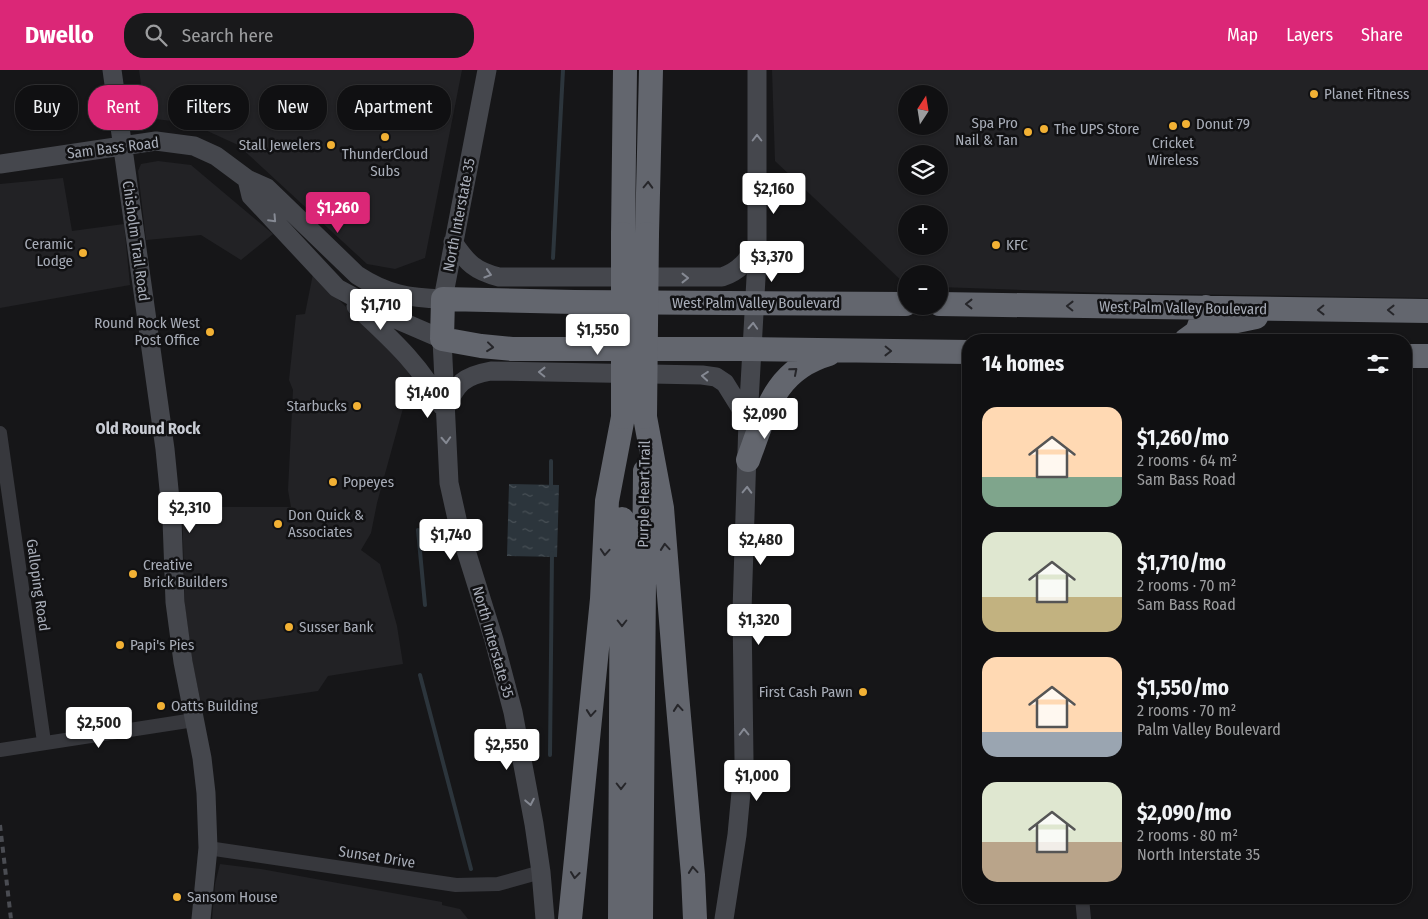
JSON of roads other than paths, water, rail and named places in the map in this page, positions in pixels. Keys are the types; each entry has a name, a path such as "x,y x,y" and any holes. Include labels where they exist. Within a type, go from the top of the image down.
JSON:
{"highway":[{"name":"Purple Heart Trail","path":"625,70 623,234 634,417 641,919"},
{"name":"Purple Heart Trail","path":"620,919 634,417 647,234 651,70"},
{"name":"West Palm Valley Boulevard","path":"442,298 576,302 898,304"},
{"name":"North Interstate 35","path":"442,298 442,339"},
{"name":"West Palm Valley Boulevard","path":"948,304 1428,311"},
{"path":"1194,334 1197,332 1206,307"},
{"path":"1221,334 1223,327 1232,322 1288,310"},
{"path":"442,339 512,349 657,348 962,352"},
{"path":"748,460 767,411 783,382 806,362 841,350"},
{"path":"1412,356 1428,356"},
{"path":"570,919 602,599 607,502 634,417"},
{"path":"634,417 662,508 693,875 695,919"}],"main road":[{"name":"Chisholm Trail Road","path":"112,70 165,449 172,520 175,602 183,662 202,758 206,793 208,848 201,919"},
{"name":"North Interstate 35","path":"442,298 487,70"},
{"path":"724,919 737,835 744,760 742,611 748,420 757,243 757,70"},
{"name":"Sam Bass Road","path":"0,164 156,141 194,146 216,156 247,179 268,188 357,275 384,290 399,295 417,298 442,298"},
{"path":"247,179 251,196 337,288 407,354 432,386 444,410"},
{"path":"453,242 478,271 499,277 706,278 722,278 732,274 741,267 757,243"},
{"path":"337,288 391,317 442,339"},
{"name":"North Interstate 35","path":"442,339 449,483 459,528 494,640 513,712 534,824 541,872 544,919"},
{"path":"444,410 453,390 462,382 477,374 491,371 702,375 716,377 725,383 748,420"}],"street":[{"name":"Galloping Road","path":"0,433 44,742"},
{"path":"0,750 194,720"},
{"name":"Sunset Drive","path":"208,848 456,885 498,884 541,872"},
{"path":"1083,904 1084,919"}],"water":[{"path":"509,484 559,485 557,557 507,556"}],"waterway":[{"path":"553,258 563,70"},
{"path":"551,461 551,489"},
{"path":"418,530 425,605"},
{"path":"550,755 552,553"},
{"path":"420,675 471,869"}],"railway":[{"path":"0,825 11,919"}],"place":[{"name":"Planet Fitness","path":"1314,94"},
{"name":"Donut 79","path":"1186,124"},
{"name":"Cricket Wireless","path":"1173,126"},
{"name":"The UPS Store","path":"1044,129"},
{"name":"Spa Pro Nail & Tan","path":"1028,132"},
{"name":"ThunderCloud Subs","path":"385,137"},
{"name":"Stall Jewelers","path":"331,145"},
{"name":"KFC","path":"996,245"},
{"name":"Ceramic Lodge","path":"83,253"},
{"name":"Round Rock West Post Office","path":"210,332"},
{"name":"Starbucks","path":"357,406"},
{"name":"Popeyes","path":"333,482"},
{"name":"Don Quick & Associates","path":"278,524"},
{"name":"Creative Brick Builders","path":"133,574"},
{"name":"Susser Bank","path":"289,627"},
{"name":"Papi's Pies","path":"120,645"},
{"name":"First Cash Pawn","path":"863,692"},
{"name":"Oatts Building","path":"161,706"},
{"name":"Sansom House","path":"177,897"}],"district":[{"name":"Old Round Rock","path":"148,428"}]}
